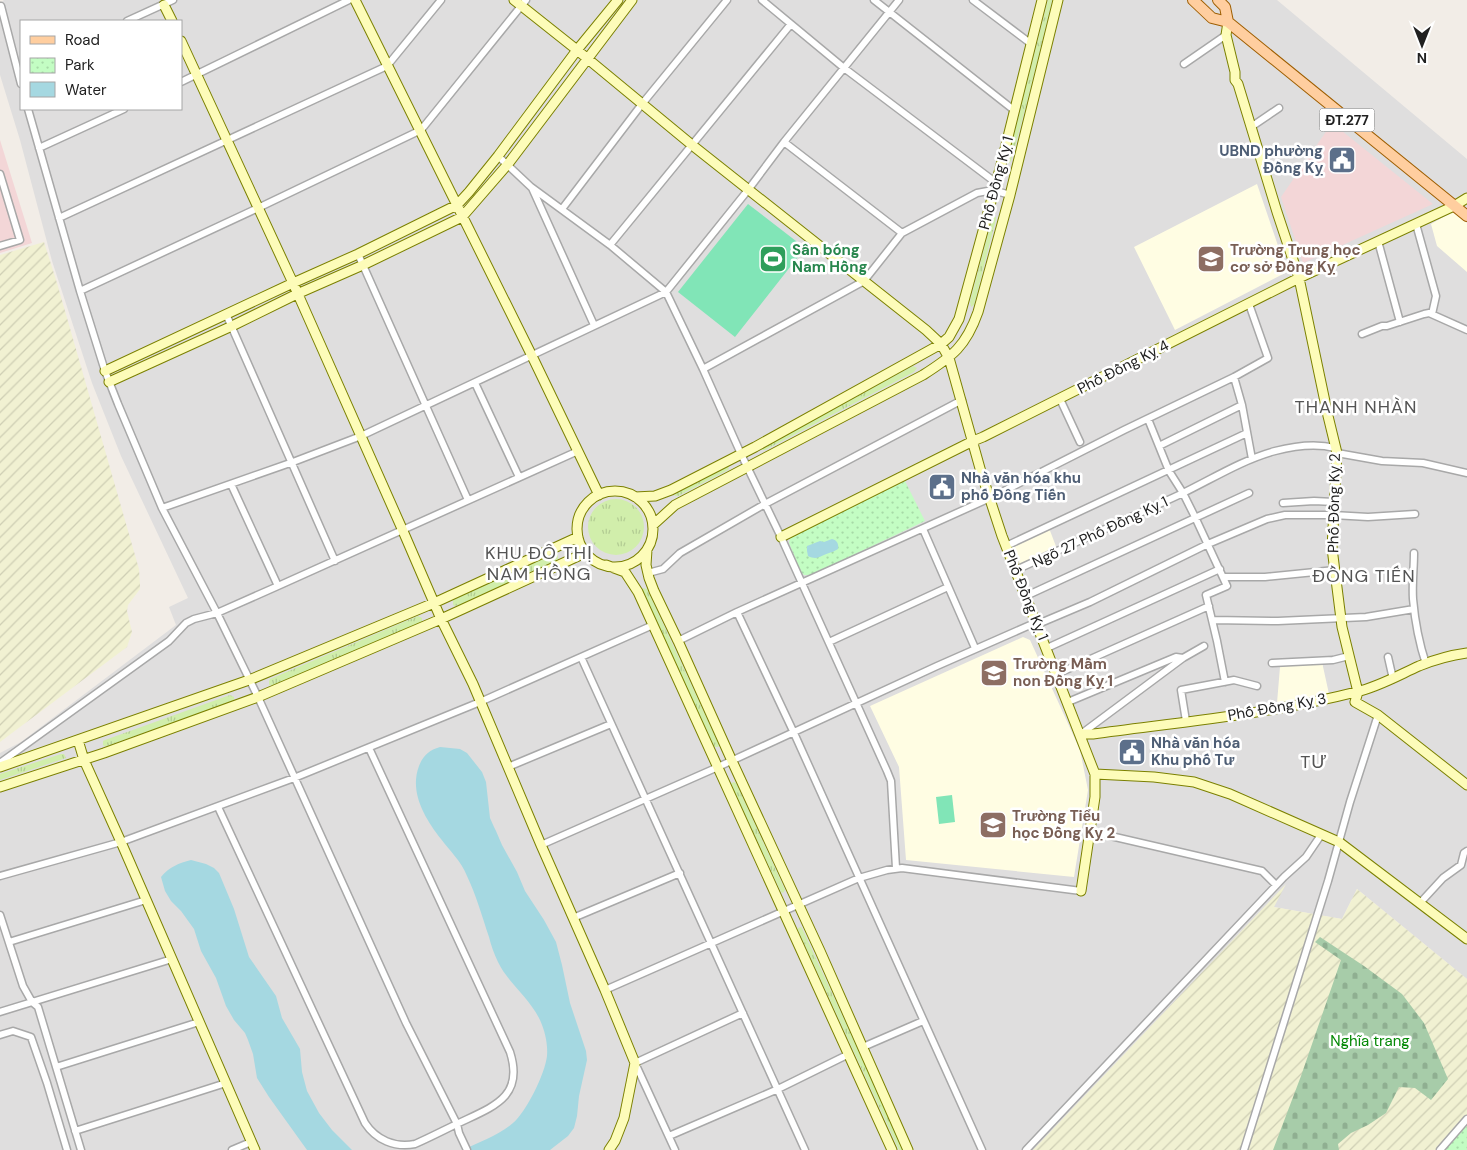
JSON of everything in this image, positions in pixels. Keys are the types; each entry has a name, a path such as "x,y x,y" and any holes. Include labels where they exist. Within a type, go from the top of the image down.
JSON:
{"main road":[{"name":"ĐT.277","path":"1193,0 1212,18 1228,22 1467,216"},
{"name":"ĐT.277","path":"1218,0 1225,7 1228,22"}],"street":[{"path":"129,20 174,0"},
{"path":"182,82 350,0"},
{"path":"355,0 421,130 599,494"},
{"path":"59,218 387,66 441,0"},
{"path":"514,0 524,3 577,50 692,145 941,344 670,491 649,497 635,497"},
{"path":"105,371 358,254 457,205 498,156 577,50 618,0"},
{"path":"109,382 363,265 462,217 508,164 632,0"},
{"path":"562,209 642,104 727,0"},
{"path":"762,0 844,68 994,186 1010,194"},
{"path":"874,0 1014,111"},
{"path":"162,508 361,436 666,292 899,0"},
{"path":"973,0 1030,43"},
{"name":"Phố Đồng Kỵ 1","path":"1042,0 959,319 953,331 941,344 950,358 973,441 1006,546 1095,774 1095,797 1081,891"},
{"name":"Phố Đồng Kỵ 1","path":"950,358 965,340 974,323 1010,194 1058,0"},
{"path":"80,291 421,130 524,3"},
{"path":"164,5 172,20"},
{"path":"1,6 20,70"},
{"name":"Phố Đồng Kỵ 2","path":"1228,22 1226,35 1235,72 1239,78 1238,84 1276,212 1299,278 1336,450 1332,548 1341,618 1358,692 1355,702 1378,716 1467,785"},
{"path":"610,245 791,24"},
{"path":"1184,64 1226,35"},
{"path":"182,43 198,74 226,141 297,294 441,619 480,702 644,1083 675,1150"},
{"path":"1251,127 1279,108"},
{"path":"28,110 105,371 162,508 250,680 406,1023 457,1124 467,1150"},
{"path":"39,148 122,110"},
{"path":"784,142 902,232"},
{"path":"498,156 531,187 610,245 666,292 703,369 740,454 781,537 890,781 896,868"},
{"path":"0,174 20,240 0,246"},
{"path":"703,369 864,282 902,232 994,186"},
{"path":"531,187 594,326"},
{"name":"Phố Đồng Kỵ 4","path":"781,537 1299,278 1454,206 1467,198"},
{"path":"1416,224 1436,296 1432,314"},
{"path":"1378,241 1400,322"},
{"path":"358,254 468,500"},
{"path":"678,641 737,612 990,498 1234,378 1268,358 1249,304"},
{"path":"226,314 335,561"},
{"path":"1362,334 1424,314 1432,314 1467,330"},
{"path":"653,525 675,505 923,375 950,358"},
{"path":"1234,378 1242,405 1252,459"},
{"path":"475,383 519,477"},
{"path":"1060,398 1080,442"},
{"path":"648,573 663,569 680,553 765,504 962,400"},
{"path":"1159,446 1242,405"},
{"path":"1148,419 1169,471 1183,493 1227,586 1206,595 1213,620 1225,682"},
{"path":"1006,546 1247,434"},
{"name":"Ngõ 27 Phố Đồng Kỵ 1","path":"1016,570 1252,459 1275,451 1300,446 1326,446 1382,461 1423,463 1467,473"},
{"path":"0,762 170,641 186,623 217,613 335,561 578,450"},
{"path":"231,484 278,586"},
{"path":"892,1150 638,592 628,576 621,570 595,561 585,552 581,545 578,537 578,523 582,510 591,499 599,494 617,491 626,493 635,497 646,507 650,515 653,525 652,538 645,559 654,591 799,904 908,1150"},
{"path":"1026,596 1249,493"},
{"path":"1283,503 1334,502"},
{"path":"541,845 794,733 976,648 1090,602 1208,544 1267,519 1284,515 1333,515 1368,518 1415,514"},
{"path":"923,529 976,648"},
{"path":"0,767 250,680 434,603 578,537"},
{"path":"606,566 627,565 638,559 647,550"},
{"path":"0,787 84,760 258,697 441,619 585,552"},
{"path":"1414,553 1414,609 1420,646 1426,664"},
{"path":"1047,648 1220,569"},
{"path":"1224,577 1265,577 1335,570"},
{"path":"829,642 948,587"},
{"path":"1057,674 1209,606"},
{"path":"1213,620 1278,621 1366,617 1414,609"},
{"path":"737,612 794,733 982,1150"},
{"path":"0,876 121,842 294,778 480,702 653,625"},
{"path":"1080,734 1183,658 1204,646"},
{"name":"Phố Đồng Kỵ 3","path":"1080,734 1093,734 1281,708 1358,692 1426,664 1467,653"},
{"path":"1272,663 1333,660 1349,656"},
{"path":"581,657 805,1150"},
{"path":"1068,702 1176,657 1183,658"},
{"path":"1388,657 1393,679"},
{"path":"1186,721 1181,690 1234,680 1257,686"},
{"path":"1244,1150 1378,716"},
{"path":"508,767 612,724"},
{"path":"78,740 84,760 253,1146 232,1150"},
{"path":"218,807 368,1128 377,1137 388,1143 408,1145 422,1141 495,1106 508,1091 513,1080 514,1071 510,1052 368,748"},
{"path":"1095,774 1154,776 1194,782 1230,794 1339,842 1467,939"},
{"path":"1090,831 1262,871 1276,885"},
{"path":"1026,1150 1276,885 1306,857 1321,835"},
{"path":"1420,903 1443,878 1461,865 1464,853 1467,851"},
{"path":"605,990 859,878 896,868 1081,891"},
{"path":"573,918 680,873"},
{"path":"9,942 146,900"},
{"path":"0,915 23,986 32,1002 38,1007 81,1150"},
{"path":"0,1012 172,959"},
{"path":"635,1062 743,1013"},
{"path":"863,1047 923,1021"},
{"path":"56,1067 199,1022"},
{"path":"0,1035 13,1031 32,1037 67,1150"},
{"path":"669,1136 778,1088 849,1054"},
{"path":"609,1150 615,1141 624,1118 635,1062"},
{"path":"630,1086 637,1080 644,1083"},
{"path":"75,1131 226,1083"},
{"path":"1440,1150 1467,1119"}],"shaded area":[{"path":"4,0 1277,0 1467,159 1467,979 1357,889 1342,919 1274,907 1036,1150 0,1150 0,753 21,742 176,625 169,607 188,598 121,456 92,383 52,261 20,140 0,75 0,3"},
{"name":"UBND phường Đồng Kỵ","path":"1332,123 1433,204 1303,263 1281,197"},
{"path":"0,140 32,243 0,253"},
{"name":"Trường Trung học cơ sở Đồng Kỵ","path":"1257,184 1287,272 1175,330 1134,247"},
{"path":"1454,211 1467,223 1467,272 1437,246 1431,224"},
{"path":"1049,528 1057,549 1021,566 1012,545"},
{"path":"1023,637 1030,640 1080,750 1088,790 1074,877 906,860 899,767 870,706"},
{"path":"1322,662 1329,694 1277,703 1280,667"}],"green space":[{"path":"1048,0 1052,0 1022,121 1011,161 1008,164 1007,162"},
{"path":"748,204 805,248 735,337 678,292"},
{"path":"993,216 996,219 974,305 971,307 970,302"},
{"path":"44,242 139,569 140,589 128,605 127,611 132,632 127,647 0,742 0,255"},
{"path":"913,366 917,368 914,372 765,450 760,450 760,448"},
{"path":"728,466 728,470 675,496 676,492"},
{"path":"905,481 925,521 811,575 804,575 801,572 789,543 790,538"},
{"path":"616,499 627,501 636,507 642,516 644,527 642,538 636,547 627,553 616,555 605,553 596,547 590,538 588,527 590,516 596,507 605,501"},
{"path":"552,553 557,553 557,560 460,605 454,606 453,600"},
{"path":"643,588 647,589 719,745 718,747 714,746 643,592"},
{"path":"418,616 422,618 422,623 275,685 269,685 270,679"},
{"path":"230,695 234,697 234,701 107,746 103,745 105,740"},
{"path":"64,754 66,758 0,780 0,774"},
{"path":"733,782 736,783 785,890 783,893 731,784"},
{"path":"952,795 955,822 939,824 936,797"},
{"path":"1286,884 1274,907 1342,919 1357,889 1467,979 1467,1119 1440,1150 1033,1150"},
{"path":"801,927 904,1150 899,1150 798,930"},
{"name":"Nghĩa trang","path":"1320,937 1402,994 1424,1023 1448,1079 1431,1100 1415,1088 1399,1087 1386,1113 1351,1133 1338,1144 1339,1150 1273,1150 1341,960 1315,942"},
{"path":"1467,1119 1467,1150 1440,1150"}],"water":[{"path":"832,539 837,542 838,549 817,558 808,556 807,546"},
{"path":"440,747 460,749 467,753 482,772 486,782 490,818 525,891 556,942 570,1003 586,1051 587,1060 574,1128 568,1136 550,1150 463,1150 502,1131 518,1118 539,1082 547,1056 547,1047 540,1020 525,997 502,970 465,871 429,823 420,805 416,786 419,766 427,754"},
{"path":"191,860 206,864 219,873 234,909 249,957 276,996 282,1018 300,1049 302,1072 307,1091 319,1113 332,1130 352,1150 307,1150 257,1078 253,1054 248,1040 226,1006 216,978 201,951 194,929 165,891 161,877 174,866"}],"place":[{"name":"UBND phường Đồng Kỵ","path":"1342,160"},
{"name":"Sân bóng Nam Hồng","path":"773,259"},
{"name":"Trường Trung học cơ sở Đồng Kỵ","path":"1211,259"},
{"name":"Nhà văn hóa khu phố Đông Tiến","path":"942,487"},
{"name":"Trường Mầm non Đồng Kỵ 1","path":"994,673"},
{"name":"Nhà văn hóa Khu phố Tư","path":"1132,752"},
{"name":"Trường Tiểu học Đồng Kỵ 2","path":"993,825"}],"district":[{"name":"THANH NHÀN","path":"1356,407"},
{"name":"KHU ĐÔ THỊ NAM HỒNG","path":"539,563"},
{"name":"ĐỒNG TIẾN","path":"1364,576"},
{"name":"TƯ","path":"1314,762"}]}
